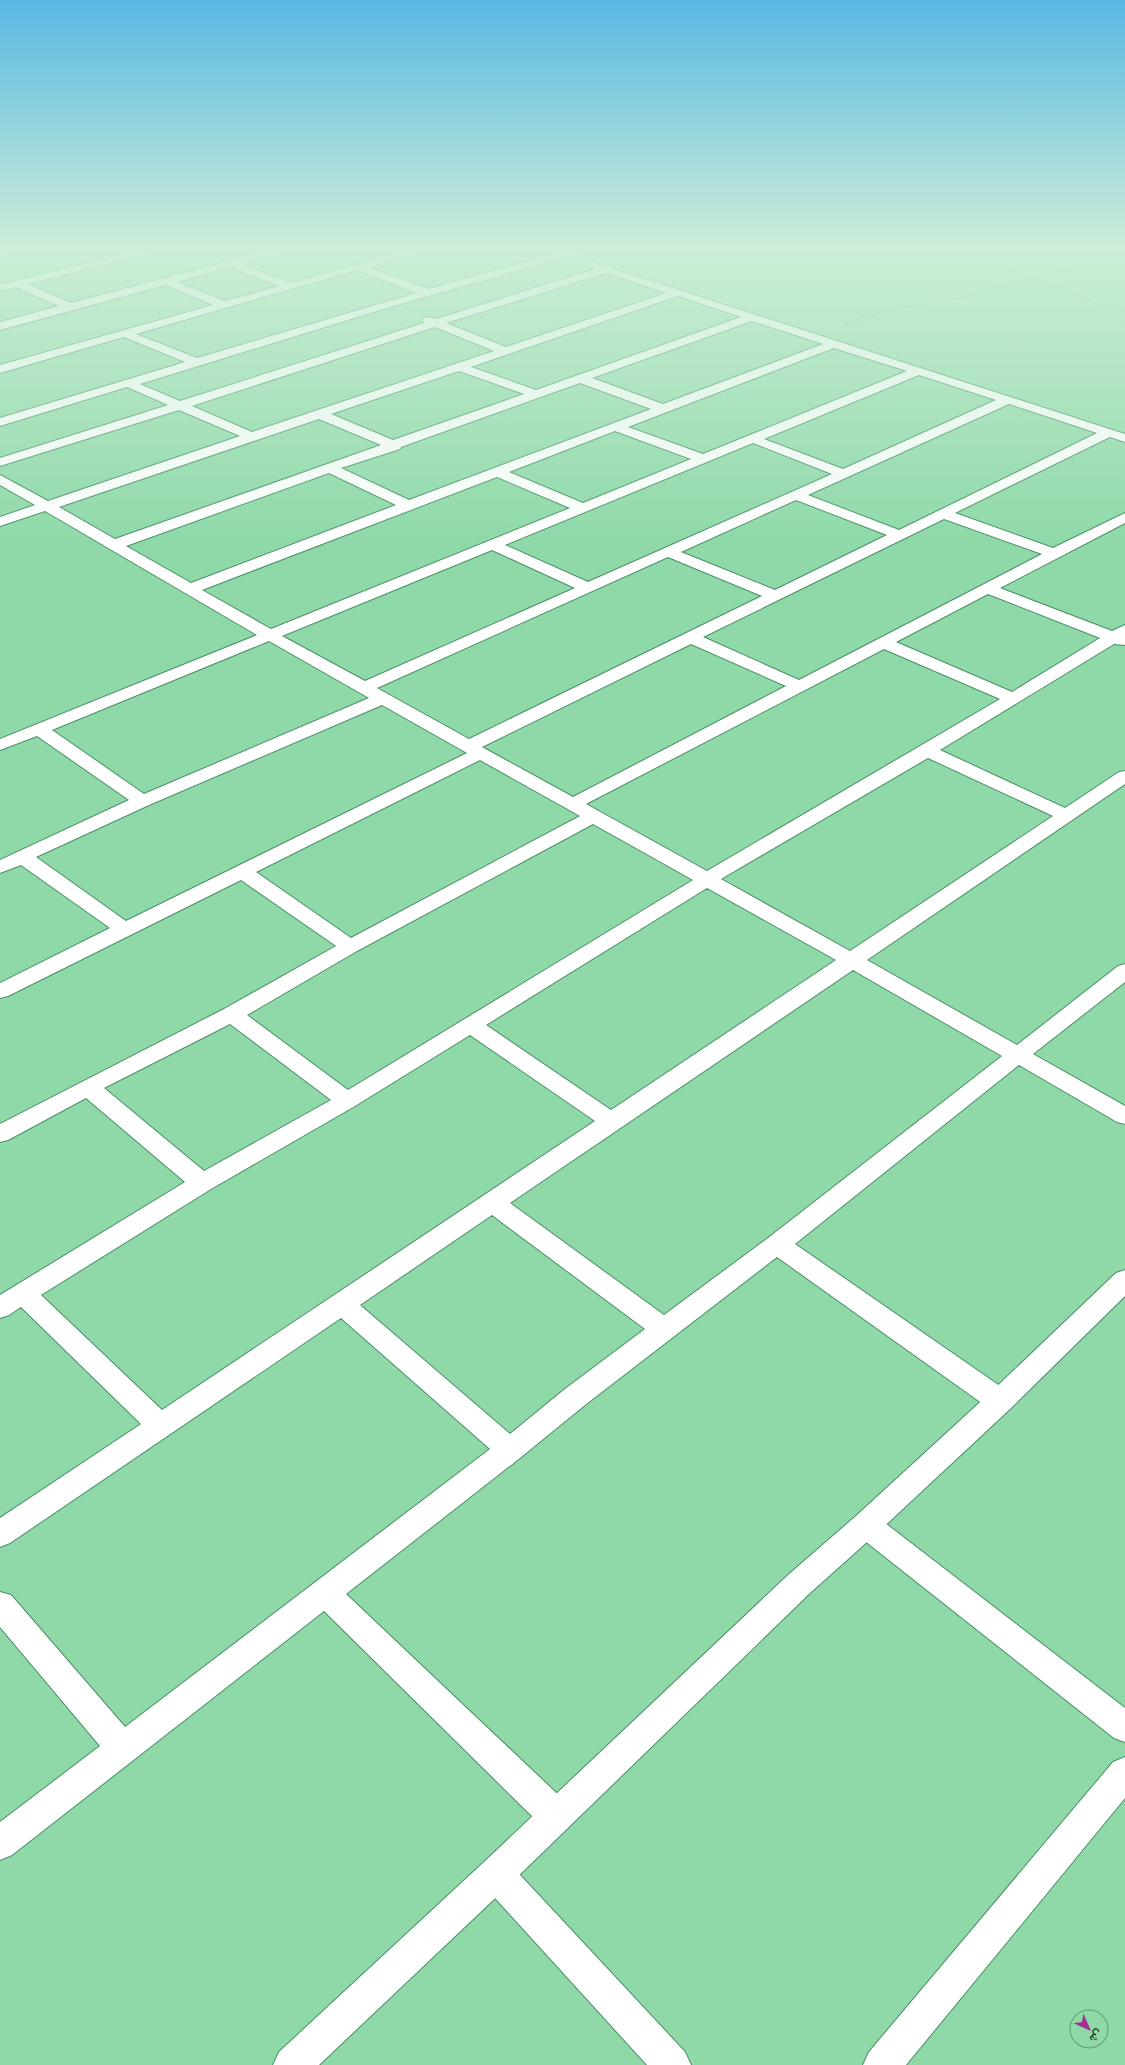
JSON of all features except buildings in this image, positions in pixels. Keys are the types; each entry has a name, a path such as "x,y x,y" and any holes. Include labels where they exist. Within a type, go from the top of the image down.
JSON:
{"street":[{"path":"0,369 82,346"},
{"path":"156,346 195,362"},
{"path":"0,422 247,346"},
{"path":"0,462 362,346"},
{"path":"494,346 505,351"},
{"path":"0,522 250,436 519,346"},
{"path":"113,545 673,346"},
{"path":"189,589 827,346"},
{"path":"841,346 1125,438"},
{"path":"0,354 19,364"},
{"path":"458,366 536,394"},
{"path":"0,745 753,440 919,371"},
{"path":"582,379 664,409"},
{"path":"128,383 250,436"},
{"path":"364,688 1008,400"},
{"path":"319,414 395,446"},
{"path":"616,427 703,459"},
{"path":"0,991 243,872 475,749 691,638 1108,433"},
{"path":"753,440 845,474"},
{"path":"330,468 409,506"},
{"path":"496,472 583,508"},
{"path":"0,479 381,699 475,749 708,879 1017,1056 1125,1116"},
{"path":"796,495 900,535"},
{"path":"944,514 1055,554"},
{"path":"573,804 1125,517"},
{"path":"493,545 589,588"},
{"path":"668,552 775,596"},
{"path":"989,589 1121,636"},
{"path":"0,1308 202,1183 347,1100 708,879 927,751 1013,698 1121,636"},
{"path":"691,638 800,686"},
{"path":"884,643 1013,698"},
{"path":"0,867 142,802 381,699"},
{"path":"39,729 142,802"},
{"path":"927,751 1066,815"},
{"path":"0,1534 1125,776"},
{"path":"0,1134 88,1086 232,1014 350,947 594,816"},
{"path":"23,857 126,930"},
{"path":"243,872 350,947"},
{"path":"0,1843 510,1450 575,1397 777,1244 1125,971"},
{"path":"232,1014 347,1100"},
{"path":"470,1025 612,1122"},
{"path":"88,1086 202,1183"},
{"path":"493,1203 665,1330"},
{"path":"777,1244 1000,1401"},
{"path":"292,2065 496,1874 799,1584 866,1525 1000,1401 1125,1280"},
{"path":"24,1294 161,1426"},
{"path":"342,1304 510,1450"},
{"path":"866,1525 1125,1727"},
{"path":"325,1593 556,1816"},
{"path":"0,1605 123,1748"},
{"path":"882,2065 1125,1773"},
{"path":"496,1874 672,2065"}]}
